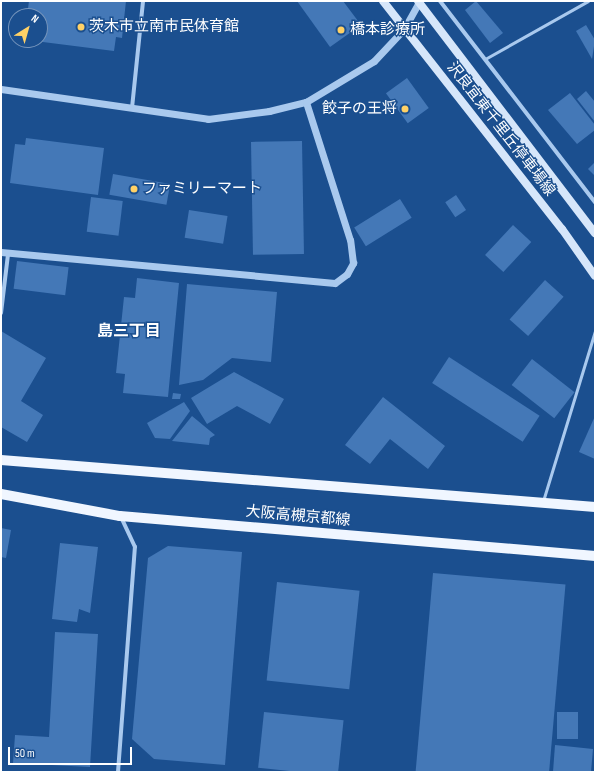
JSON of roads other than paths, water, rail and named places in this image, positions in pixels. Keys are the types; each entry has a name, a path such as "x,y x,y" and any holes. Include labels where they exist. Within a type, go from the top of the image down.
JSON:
{"main road":[{"name":"沢良宜東千里丘停車場線","path":"383,1 562,229 595,276"},
{"name":"沢良宜東千里丘停車場線","path":"419,1 595,233"},
{"path":"1,460 595,507"},
{"name":"大阪高槻京都線","path":"1,494 120,516 595,556"}],"street":[{"path":"132,108 143,1"},
{"path":"1,89 208,119 306,102 374,61 404,28 419,1"},
{"path":"440,1 595,202"},
{"path":"1,313 4,253 335,283 347,274 353,264 350,240 306,102"},
{"path":"118,772 135,547 120,516"}],"lane":[{"path":"485,59 588,1"},
{"path":"542,503 595,331"}],"place":[{"name":"茨木市立南市民体育館","path":"81,27"},
{"name":"橋本診療所","path":"341,30"},
{"name":"餃子の王将","path":"405,109"},
{"name":"ファミリーマート","path":"134,189"}],"district":[{"name":"島三丁目","path":"129,332"}]}
